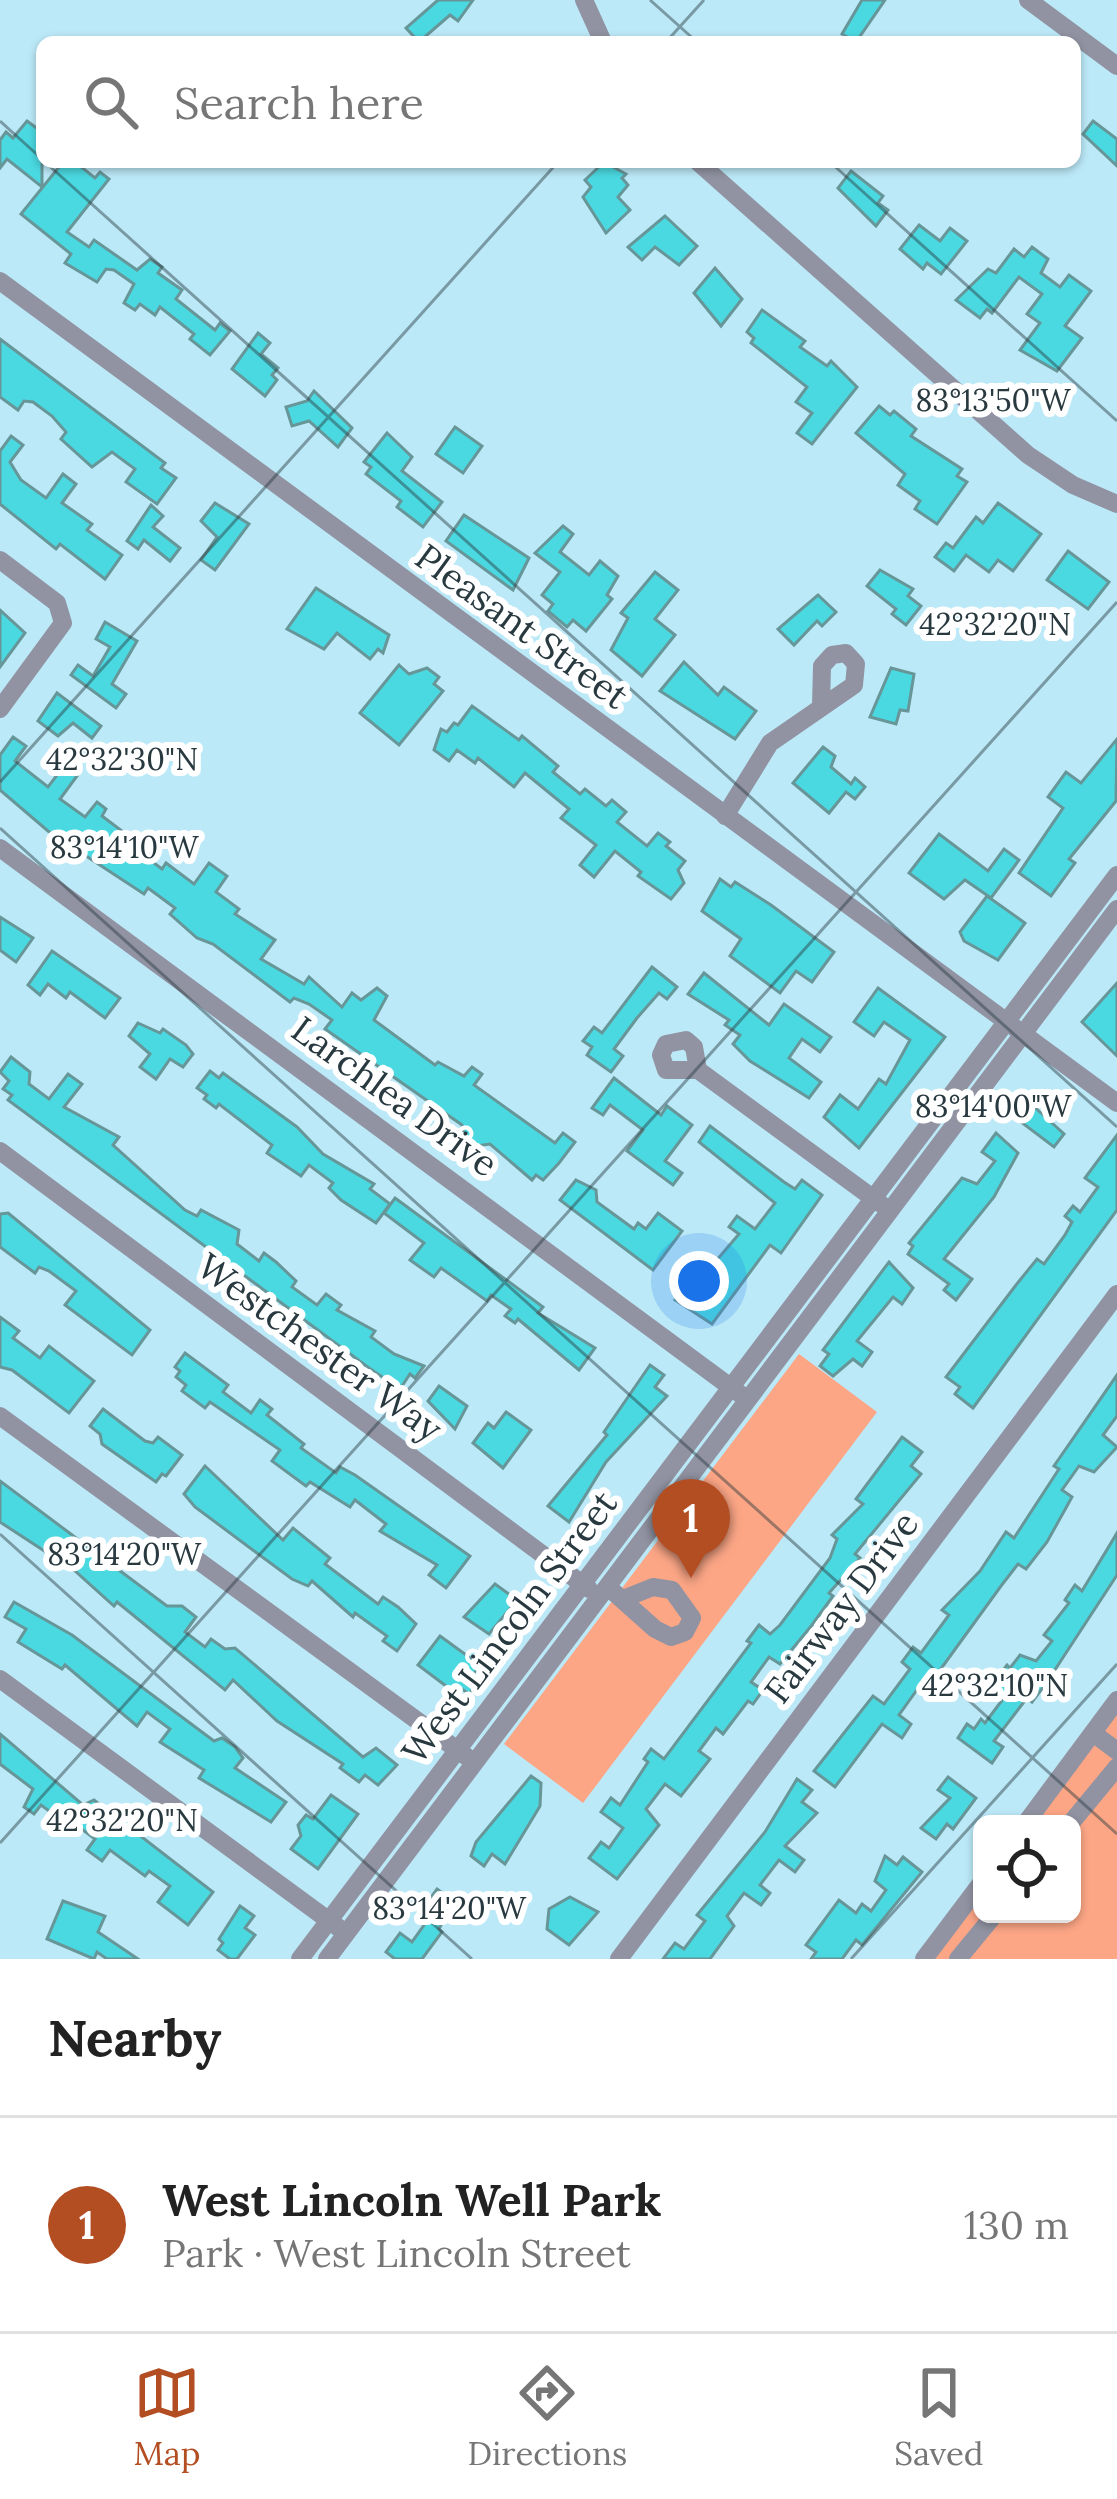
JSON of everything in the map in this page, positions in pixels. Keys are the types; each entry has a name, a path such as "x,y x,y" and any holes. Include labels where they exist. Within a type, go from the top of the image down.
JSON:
{"street":[{"path":"584,0 600,36"},
{"path":"1028,0 1077,36"},
{"path":"1081,39 1117,66"},
{"path":"705,168 1028,455 1073,485 1117,504"},
{"name":"Pleasant Street","path":"0,281 1117,1103"},
{"path":"0,560 57,603 63,623 0,709"},
{"path":"725,816 762,752 820,706"},
{"name":"Larchlea Drive","path":"0,848 749,1400"},
{"name":"West Lincoln Street","path":"301,1959 1117,875"},
{"name":"West Lincoln Street","path":"327,1959 610,1594 749,1400 1117,909"},
{"path":"698,1070 891,1210"},
{"name":"Westchester Way","path":"0,1151 583,1584 610,1594"},
{"name":"Fairway Drive","path":"619,1959 1117,1294"},
{"path":"0,1416 476,1763"},
{"path":"0,1679 346,1933"},
{"path":"1032,1815 1117,1700"},
{"path":"1093,1733 1117,1751"},
{"path":"1077,1815 1117,1767"},
{"path":"924,1959 973,1894"},
{"path":"958,1959 988,1923"}],"shaded area":[{"path":"799,1354 877,1412 583,1803 504,1744"},
{"path":"1117,1691 1117,1959 918,1959 973,1885 973,1923 1081,1923 1081,1815 1025,1815"}],"building":[{"path":"438,0 473,0 458,21 450,15 426,36 413,36 406,28"},
{"path":"862,0 885,0 860,36 842,34"},
{"path":"27,121 36,128 36,168 42,168 42,187 7,159 0,168 0,140 6,132 13,138"},
{"path":"1093,121 1117,139 1117,166 1083,134"},
{"path":"58,168 82,168 95,178 100,172 109,179 67,232 89,247 94,240 137,270 150,259 162,267 158,273 182,290 176,299 215,330 220,323 230,331 210,355 190,339 194,334 160,307 155,315 140,304 135,310 124,303 134,284 114,270 106,269 97,282 65,263 71,254 21,214"},
{"path":"598,168 626,174 622,178 628,185 618,197 630,210 606,233 583,197 591,187 585,180"},
{"path":"851,171 883,196 878,203 888,210 876,226 838,188"},
{"path":"665,216 697,246 679,265 655,247 642,260 628,247"},
{"path":"919,225 940,241 950,228 967,241 941,274 927,263 923,269 900,249"},
{"path":"1032,247 1048,259 1041,273 1060,287 1069,275 1091,291 1065,326 1082,338 1057,371 1020,350 1040,323 1027,314 1042,294 1019,277 992,313 987,309 980,318 956,300 988,269 996,273 1014,249 1024,257"},
{"path":"715,268 742,299 721,326 694,293"},
{"path":"762,310 805,341 800,347 827,366 831,361 857,387 812,444 797,433 812,413 796,402 807,387 751,343 754,338 747,332"},
{"path":"258,333 270,343 261,354 278,368 272,375 277,380 265,396 232,369"},
{"path":"0,339 165,463 161,468 176,478 157,504 126,482 135,469 112,452 92,467 61,439 66,432 52,416 33,402 24,401 18,410 0,397"},
{"path":"314,391 352,428 338,447 309,421 292,426 286,407 307,401"},
{"path":"879,406 890,415 894,411 916,429 911,436 962,469 957,476 967,482 937,524 915,509 920,501 898,485 905,474 856,433"},
{"path":"455,427 482,446 463,473 436,454"},
{"path":"387,433 412,457 402,471 442,502 423,527 397,507 401,501 366,474 371,467 364,462"},
{"path":"11,436 23,445 10,462 21,480 46,498 63,474 76,484 62,503 92,524 87,530 122,555 105,579 60,544 56,549 0,504 0,451"},
{"path":"215,503 249,524 215,570 201,560 217,537 201,521"},
{"path":"998,503 1041,534 1013,571 998,560 989,572 966,555 954,571 935,557 946,543 953,548 976,517 983,523"},
{"path":"151,505 163,516 153,527 180,548 170,561 144,540 138,549 127,541"},
{"path":"464,515 529,558 513,590 446,541"},
{"path":"563,526 573,534 560,552 589,575 600,561 618,576 607,595 612,599 586,631 573,620 567,627 548,611 553,604 542,595 560,572 535,553"},
{"path":"1068,551 1109,582 1088,609 1047,580"},
{"path":"880,570 913,589 908,596 921,606 906,625 892,614 896,609 867,586"},
{"path":"655,572 678,590 655,619 675,635 642,676 611,650 628,618 621,613"},
{"path":"316,588 389,635 383,653 378,649 370,659 337,633 324,649 287,629"},
{"path":"818,595 836,612 822,626 817,621 794,645 778,629"},
{"path":"0,610 25,633 0,667"},
{"path":"105,622 137,641 112,684 126,694 116,708 71,675 78,665 93,676 110,647 96,639"},
{"path":"684,662 718,695 724,687 756,711 735,739 660,691"},
{"path":"399,665 409,674 427,668 439,677 434,684 443,691 399,745 360,713"},
{"path":"891,668 914,674 908,711 900,710 896,724 870,717"},
{"path":"57,693 101,726 92,738 73,723 58,736 38,721"},
{"path":"472,706 519,740 522,736 558,766 553,772 580,794 585,789 606,806 612,800 626,812 617,822 647,846 658,833 670,842 666,846 685,861 678,870 684,883 671,899 638,876 641,872 615,851 594,877 580,865 596,845 561,818 569,809 525,773 514,787 478,758 475,763 457,750 449,761 434,750 441,729 447,732 454,723 458,725"},
{"path":"13,737 26,746 15,761 48,787 64,766 77,776 60,799 85,817 97,802 106,809 102,816 122,831 110,847 130,861 141,853 162,869 166,863 194,884 209,863 227,876 216,892 239,909 235,914 275,940 261,959 304,984 309,977 342,1007 352,993 361,1000 377,988 387,996 374,1020 435,1065 438,1062 464,1076 472,1067 482,1074 474,1085 555,1143 563,1133 575,1142 543,1180 536,1175 532,1180 490,1144 476,1146 465,1139 462,1125 325,1029 332,1020 309,1004 294,998 290,1002 213,944 197,938 170,914 175,908 148,888 144,894 48,831 0,790 0,755"},
{"path":"1117,739 1116,801 1069,859 1075,863 1051,896 1019,873 1063,808 1048,797 1066,772 1081,783"},
{"path":"823,747 835,756 831,767 851,784 855,778 865,787 855,799 846,792 829,813 793,783"},
{"path":"939,834 988,871 1004,849 1019,860 991,898 965,880 944,899 909,873"},
{"path":"720,879 731,887 735,882 771,905 834,952 812,982 796,971 780,993 730,956 741,939 702,911"},
{"path":"987,896 1025,923 998,960 964,941 960,932"},
{"path":"0,917 33,938 16,962 0,950"},
{"path":"52,951 120,998 105,1018 70,992 66,998 48,984 40,995 28,985"},
{"path":"652,967 677,987 667,999 659,993 637,1018 614,1049 623,1056 611,1072 587,1055 592,1047 583,1041 594,1027 602,1033"},
{"path":"704,973 769,1025 784,1004 831,1037 820,1052 802,1039 789,1058 821,1082 809,1098 750,1061 733,1044 740,1035 725,1025 729,1020 688,994"},
{"path":"1117,983 1117,1056 1082,1022"},
{"path":"878,988 945,1037 859,1148 824,1117 840,1095 858,1109 879,1079 886,1084 910,1040 884,1022 874,1036 854,1022"},
{"path":"138,1023 160,1033 163,1029 193,1054 183,1067 170,1059 156,1079 140,1067 150,1054 129,1036"},
{"path":"11,1057 30,1072 29,1084 49,1099 68,1074 82,1084 64,1107 119,1137 113,1145 185,1210 197,1216 201,1210 239,1230 237,1244 259,1261 264,1253 276,1262 296,1281 292,1287 317,1305 326,1294 341,1305 337,1310 375,1331 371,1337 394,1354 424,1366 415,1378 410,1374 400,1389 369,1368 8,1100 12,1095 3,1089 9,1081 0,1072"},
{"path":"210,1071 219,1078 223,1073 297,1127 323,1154 374,1184 370,1189 390,1204 376,1223 341,1200 329,1188 333,1183 309,1165 301,1176 267,1153 272,1145 219,1104 216,1108 204,1099 207,1095 197,1088"},
{"path":"614,1078 661,1115 667,1106 692,1125 665,1161 682,1173 673,1185 627,1151 643,1130 610,1105 603,1115 592,1108"},
{"path":"1030,1103 1064,1134 1054,1147 1017,1119"},
{"path":"710,1126 795,1189 802,1180 822,1195 781,1253 770,1245 712,1324 675,1300 687,1285 692,1289 739,1234 729,1227 737,1216 755,1229 775,1203 699,1142"},
{"path":"996,1133 1018,1153 994,1197 944,1259 972,1279 956,1300 944,1290 949,1284 908,1254 913,1246 909,1243 962,1178 977,1184 995,1161 982,1152"},
{"path":"1117,1135 1117,1210 973,1408 955,1394 960,1387 946,1377 1037,1259 1044,1264 1065,1235 1072,1222 1065,1216 1073,1206 1080,1212 1098,1187 1085,1178"},
{"path":"576,1180 596,1190 597,1202 634,1229 638,1223 646,1229 658,1213 682,1231 653,1270 560,1200"},
{"path":"395,1198 543,1307 538,1313 595,1348 579,1370 518,1319 515,1323 505,1316 511,1309 491,1295 487,1301 441,1268 434,1277 410,1260 424,1243 384,1213"},
{"path":"8,1213 150,1330 132,1355 65,1305 76,1291 49,1271 39,1267 35,1273 0,1247 0,1214"},
{"path":"889,1262 913,1288 902,1304 893,1297 857,1341 872,1352 862,1366 853,1359 833,1376 820,1366 829,1354 823,1350"},
{"path":"0,1317 19,1331 13,1338 40,1358 49,1346 94,1381 69,1413 12,1370 0,1367"},
{"path":"185,1353 228,1385 223,1392 251,1413 260,1400 272,1409 267,1415 304,1444 301,1448 336,1473 340,1467 355,1475 470,1556 446,1588 429,1575 437,1565 380,1531 386,1524 355,1500 350,1507 310,1482 306,1486 272,1461 280,1450 210,1402 205,1408 182,1391 186,1385 176,1377 180,1371 175,1367"},
{"path":"650,1365 664,1375 655,1387 667,1396 606,1462 569,1522 548,1506 607,1435 604,1432"},
{"path":"1117,1375 1117,1416 1103,1435 1117,1447 1094,1472 1079,1466 1062,1490 1072,1497 1047,1542 1026,1569 1018,1564 1001,1586 940,1670 947,1675 937,1689 928,1683 923,1690 919,1687 899,1715 911,1724 902,1738 882,1724 835,1787 814,1771 873,1696 884,1704 910,1669 902,1662 913,1647 921,1653 949,1615 942,1610 980,1571 1006,1532 1014,1538 1059,1469 1054,1466"},
{"path":"439,1386 467,1406 455,1429 428,1401"},
{"path":"103,1409 145,1441 153,1443 158,1437 182,1455 166,1476 162,1474 156,1482 102,1444 100,1434 90,1426"},
{"path":"506,1412 531,1430 503,1468 473,1443 488,1423 494,1428"},
{"path":"902,1437 922,1452 911,1466 921,1474 855,1554 860,1558 829,1593 833,1596 780,1664 769,1657 751,1682 763,1690 753,1704 748,1701 723,1734 716,1728 699,1751 710,1759 681,1796 665,1784 646,1809 659,1825 617,1879 589,1858 601,1842 609,1848 623,1828 601,1812 611,1798 620,1805 648,1762 644,1759 651,1749 664,1759 751,1643 747,1641 759,1625 770,1634 780,1625 830,1558 837,1539 832,1535 863,1504 856,1499"},
{"path":"205,1466 283,1540 293,1528 330,1558 325,1564 378,1604 383,1597 416,1624 397,1651 383,1641 387,1636 355,1613 353,1617 312,1581 308,1586 292,1579 195,1507 184,1494"},
{"path":"0,1481 167,1606 182,1606 196,1617 185,1632 205,1647 211,1639 225,1649 235,1648 363,1757 376,1748 397,1765 378,1785 365,1775 359,1782 340,1768 343,1764 277,1721 233,1680 225,1690 117,1602 114,1606 75,1571 0,1522"},
{"path":"1117,1533 1117,1575 1045,1685 1032,1702 1027,1698 994,1741 1003,1747 992,1763 958,1738 967,1724 974,1729 981,1719 985,1723 1006,1695 992,1685 1007,1665 1010,1668 1020,1655 1036,1661 1052,1641 1044,1635 1069,1603 1065,1600 1075,1585 1082,1591"},
{"path":"495,1584 517,1600 489,1634 464,1617"},
{"path":"14,1602 72,1635 214,1741 222,1738 235,1747 243,1758 235,1768 286,1802 271,1822 199,1778 204,1770 160,1742 170,1729 147,1712 137,1726 65,1665 62,1669 18,1642 26,1629 5,1617"},
{"path":"440,1636 480,1665 471,1678 478,1683 469,1694 462,1689 458,1695 418,1665"},
{"path":"0,1734 83,1805 94,1800 213,1892 188,1925 158,1902 170,1886 149,1871 145,1876 110,1850 102,1861 87,1850 95,1839 59,1812 56,1816 41,1805 34,1814 24,1807 33,1789 0,1764"},
{"path":"531,1776 541,1783 540,1806 505,1864 492,1854 484,1866 471,1856 476,1842"},
{"path":"948,1777 976,1798 953,1829 947,1824 936,1839 921,1828 950,1798 938,1790"},
{"path":"797,1779 812,1790 802,1802 817,1813 785,1846 804,1860 795,1872 779,1860 760,1885 770,1893 761,1905 744,1893 727,1916 734,1926 710,1959 663,1959 675,1943 684,1949 705,1921 697,1915 765,1832"},
{"path":"331,1795 358,1814 318,1869 291,1849 301,1836 298,1825 306,1815 313,1819"},
{"path":"885,1856 897,1865 903,1857 922,1872 862,1945 856,1940 842,1959 811,1959 816,1952 806,1945 839,1900 856,1913 862,1904 871,1911 886,1890 875,1881"},
{"path":"437,1889 453,1901 439,1929 442,1932 422,1959 395,1959 386,1952 400,1933 412,1942 430,1917 421,1911"},
{"path":"570,1897 598,1912 569,1945 547,1929 549,1909"},
{"path":"63,1901 105,1916 98,1932 138,1959 107,1959 97,1952 94,1959 47,1939"},
{"path":"240,1906 254,1916 245,1928 255,1935 237,1959 230,1959 218,1950 223,1943 219,1939"}],"place":[{"name":"West Lincoln Well Park","path":"691,1578"}]}
